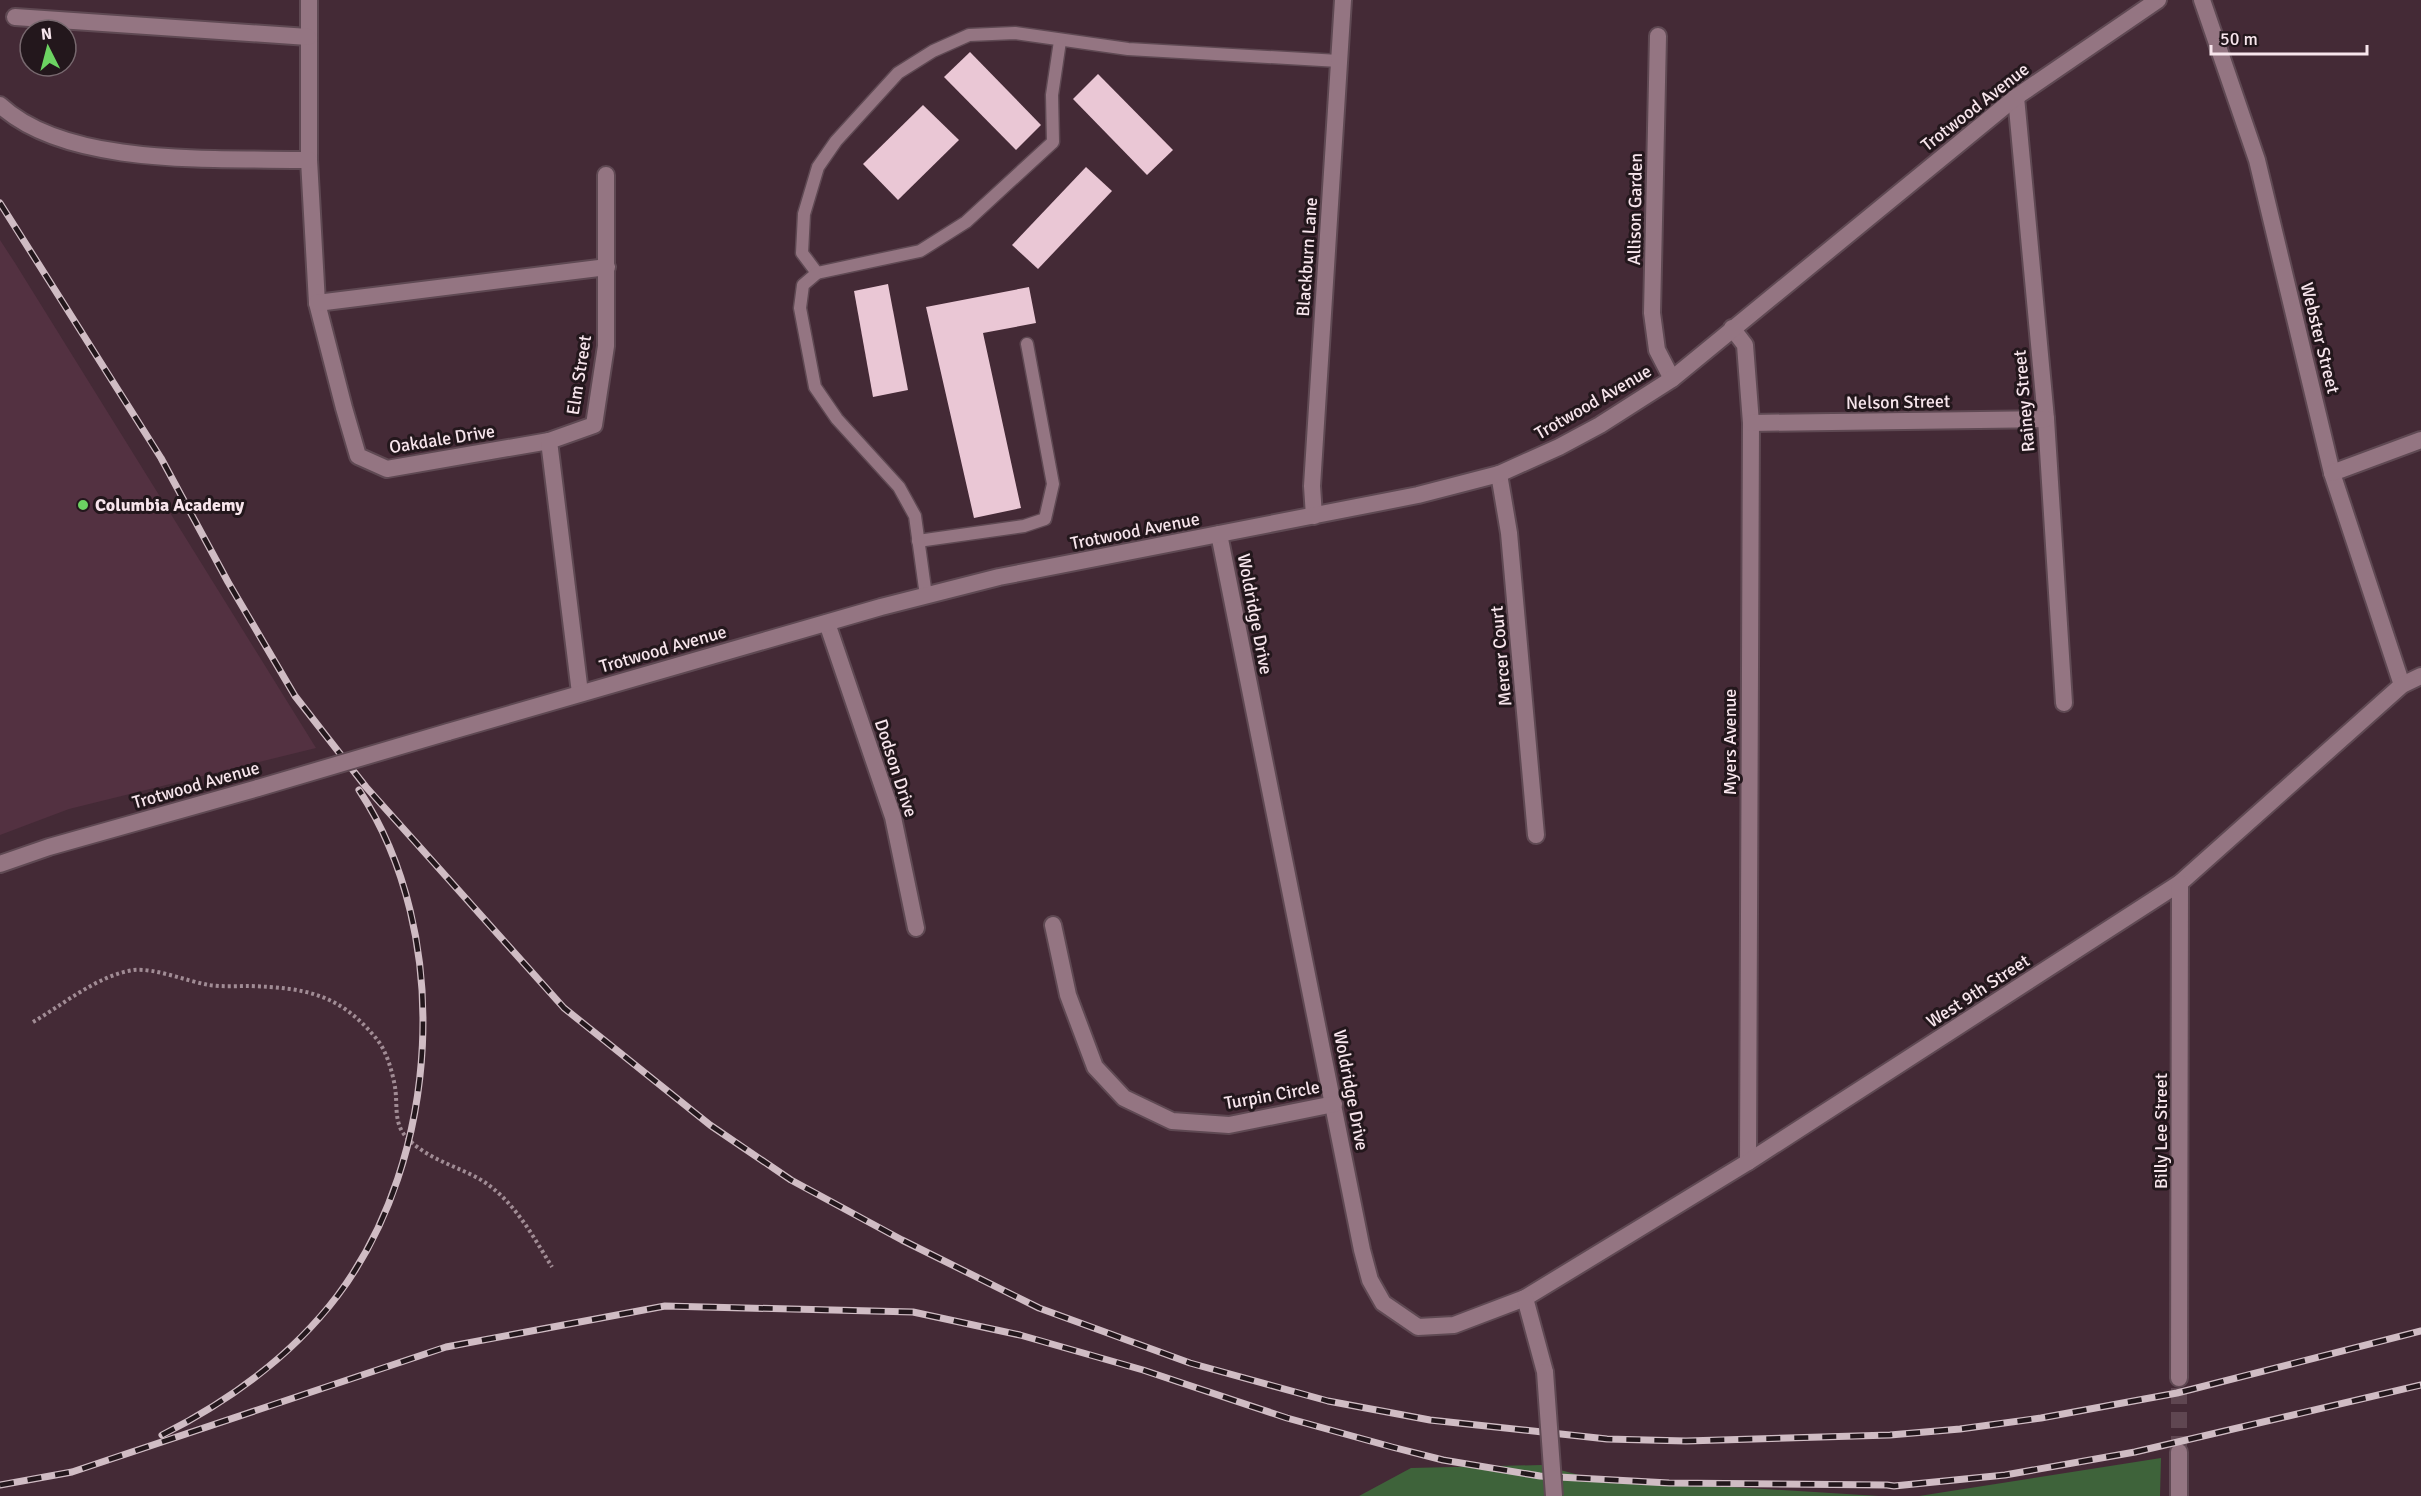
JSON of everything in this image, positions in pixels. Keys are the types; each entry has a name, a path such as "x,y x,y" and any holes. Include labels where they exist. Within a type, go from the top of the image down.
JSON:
{"street":[{"name":"Oakdale Drive","path":"309,0 309,160 317,303 358,456 387,469 549,441"},
{"name":"Blackburn Lane","path":"1314,516 1312,486 1343,0"},
{"name":"Trotwood Avenue","path":"0,864 49,847 580,693 926,596 999,578 1418,495 1499,474 1600,425 1672,379 2016,96 2157,0"},
{"name":"Webster Street","path":"2202,0 2257,160 2332,473 2402,685"},
{"path":"15,17 308,37"},
{"name":"Allison Garden","path":"1658,36 1652,313 1658,350 1672,379"},
{"name":"Rainey Street","path":"2016,96 2046,419 2064,703"},
{"path":"0,105 10,114 49,136 98,150 187,157 309,160"},
{"name":"Elm Street","path":"549,441 594,424 606,346 606,175"},
{"path":"317,303 607,267"},
{"name":"Myers Avenue","path":"1732,328 1745,345 1751,423 1748,1162"},
{"name":"Nelson Street","path":"1751,423 2046,419"},
{"path":"2332,473 2421,440"},
{"path":"549,441 580,693"},
{"name":"Mercer Court","path":"1499,474 1509,533 1536,835"},
{"name":"Woldridge Drive","path":"1219,534 1362,1251 1370,1280 1383,1303 1418,1327 1454,1325 1525,1298"},
{"name":"Dodson Drive","path":"827,623 893,817 916,928"},
{"name":"West 9th Street","path":"1525,1298 1748,1162 2181,883 2402,685 2421,676"},
{"name":"Billy Lee Street","path":"2179,1378 2181,883"},
{"name":"Turpin Circle","path":"1053,925 1068,995 1095,1067 1124,1098 1172,1121 1229,1125 1334,1104"},
{"path":"1525,1298 1545,1372 1554,1496"},
{"path":"2179,1452 2179,1496"}],"lane":[{"path":"817,273 802,253 804,213 818,167 836,141 898,73 933,51 969,35 1015,33 1128,50 1339,61"},
{"path":"926,596 915,516 899,487 837,419 815,387 800,308 803,285 817,273 920,251 966,222 1053,142 1052,95 1060,41"},
{"path":"918,541 1024,526 1045,519 1053,484 1027,344"}],"path":[{"path":"33,1022 95,985 117,974 136,970 213,985 281,987 309,991 328,998 360,1021 377,1039 388,1062 395,1086 398,1124 402,1132 439,1162 475,1176 503,1196 526,1223 552,1267"}],"shaded area":[{"name":"Columbia Academy","path":"0,240 316,748 69,809 0,835"}],"green space":[{"path":"2161,1458 2160,1496 1919,1496"},
{"path":"1541,1465 1583,1476 1634,1481 1879,1496 1359,1496 1411,1468"}],"building":[{"path":"970,52 1041,125 1016,150 944,77"},
{"path":"1098,74 1173,150 1147,175 1073,99"},
{"path":"923,105 959,140 898,200 863,164"},
{"path":"1086,167 1112,191 1038,269 1012,245"},
{"path":"888,284 908,390 873,397 854,291"},
{"path":"1029,287 1036,323 983,333 1021,508 974,518 926,307"}],"tunnel":[{"path":"2179,1378 2179,1452"}],"railway":[{"path":"0,203 161,458 228,582 295,696 366,787 564,1008 710,1125 791,1180 902,1240 1039,1308 1190,1363 1328,1401 1430,1420 1607,1439 1686,1441 1890,1435 1960,1429 2041,1418 2177,1393 2421,1331"},
{"path":"162,1435 235,1392 301,1338 338,1295 372,1240 398,1179 415,1113 422,1046 421,977 410,911 390,847 359,790"},
{"path":"0,1485 72,1472 446,1347 665,1306 913,1312 1020,1335 1143,1370 1287,1418 1443,1460 1540,1476 1669,1483 1894,1486 2005,1475 2135,1452 2421,1385"}],"place":[{"name":"Columbia Academy","path":"83,505"}]}
